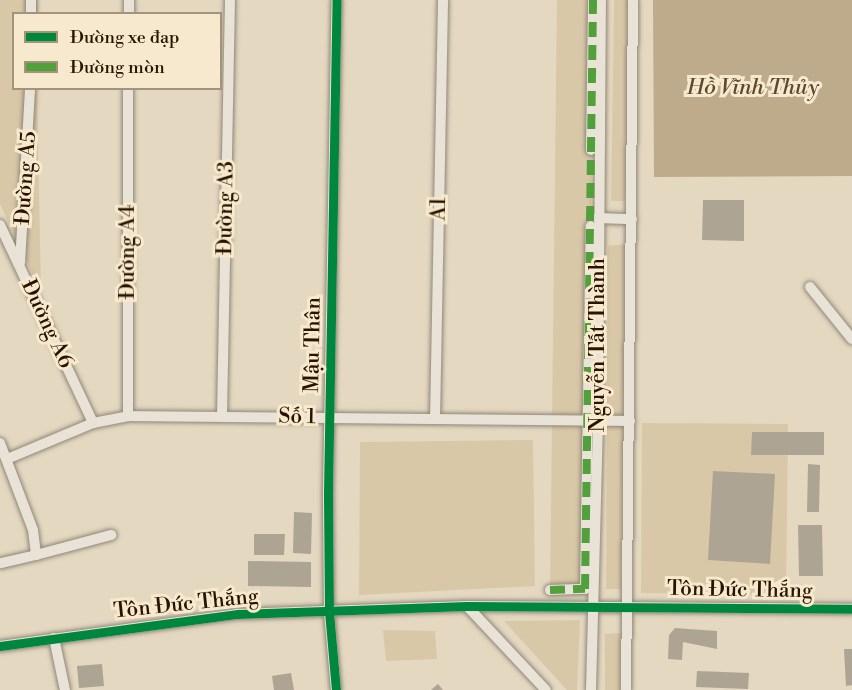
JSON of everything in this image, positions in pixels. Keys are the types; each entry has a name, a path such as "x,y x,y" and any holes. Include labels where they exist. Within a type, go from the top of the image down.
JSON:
{"street":[{"name":"Đường A3","path":"222,416 230,0"},
{"name":"Mậu Thân","path":"336,690 329,612 337,0"},
{"name":"A1","path":"435,419 443,0"},
{"path":"550,591 585,589 594,421 593,0"},
{"name":"Nguyễn Tất Thành","path":"591,690 601,0"},
{"name":"Nguyễn Tất Thành","path":"626,690 633,0"},
{"name":"Đường A5","path":"20,267 30,90"},
{"name":"Đường A4","path":"128,90 128,416"},
{"path":"598,218 632,219"},
{"name":"Đường A6","path":"0,225 93,423"},
{"path":"810,287 852,339"},
{"name":"Số 1","path":"7,459 93,423 128,416 630,421"},
{"path":"0,444 33,530 36,555"},
{"path":"0,563 111,535"},
{"name":"Tôn Đức Thắng","path":"0,646 197,617 467,606 593,605 852,609"},
{"path":"467,606 546,690"},
{"path":"54,638 65,690"}],"shaded area":[{"path":"0,0 38,0 38,12 12,12 12,90 37,90 41,292 0,204"},
{"path":"557,0 593,0 589,424 585,589 550,590"},
{"path":"614,0 631,0 625,201 611,201"},
{"path":"626,244 621,589 606,589 608,246"},
{"path":"642,423 788,424 786,595 641,593"},
{"path":"533,440 535,586 359,595 360,442"},
{"path":"580,620 577,690 567,690 504,621"},
{"path":"383,630 435,631 437,659 386,661"},
{"path":"621,633 620,690 605,690 605,634"}],"water":[{"name":"Hồ Vĩnh Thủy","path":"653,0 852,0 852,176 654,177"}],"building":[{"path":"703,200 744,200 744,241 702,240"},
{"path":"752,432 824,432 824,455 751,455"},
{"path":"808,464 820,465 819,512 807,512"},
{"path":"713,471 775,474 770,564 708,560"},
{"path":"294,512 312,513 311,554 293,553"},
{"path":"798,525 822,525 823,576 799,576"},
{"path":"254,534 285,534 284,555 254,555"},
{"path":"248,561 311,562 311,587 248,586"},
{"path":"675,628 717,631 717,649 683,642 682,660 668,659 669,635"},
{"path":"844,649 852,649 852,685 846,686"},
{"path":"102,664 104,686 79,688 77,666"},
{"path":"697,671 749,673 748,689 696,687"},
{"path":"291,673 294,690 274,690 272,676"},
{"path":"438,684 443,690 431,690"}],"marked path":[{"path":"550,590 585,589 593,0"}],"cycle path":[{"path":"336,690 329,612 328,492 337,0"},
{"path":"0,646 238,614 467,606 852,609"}]}
